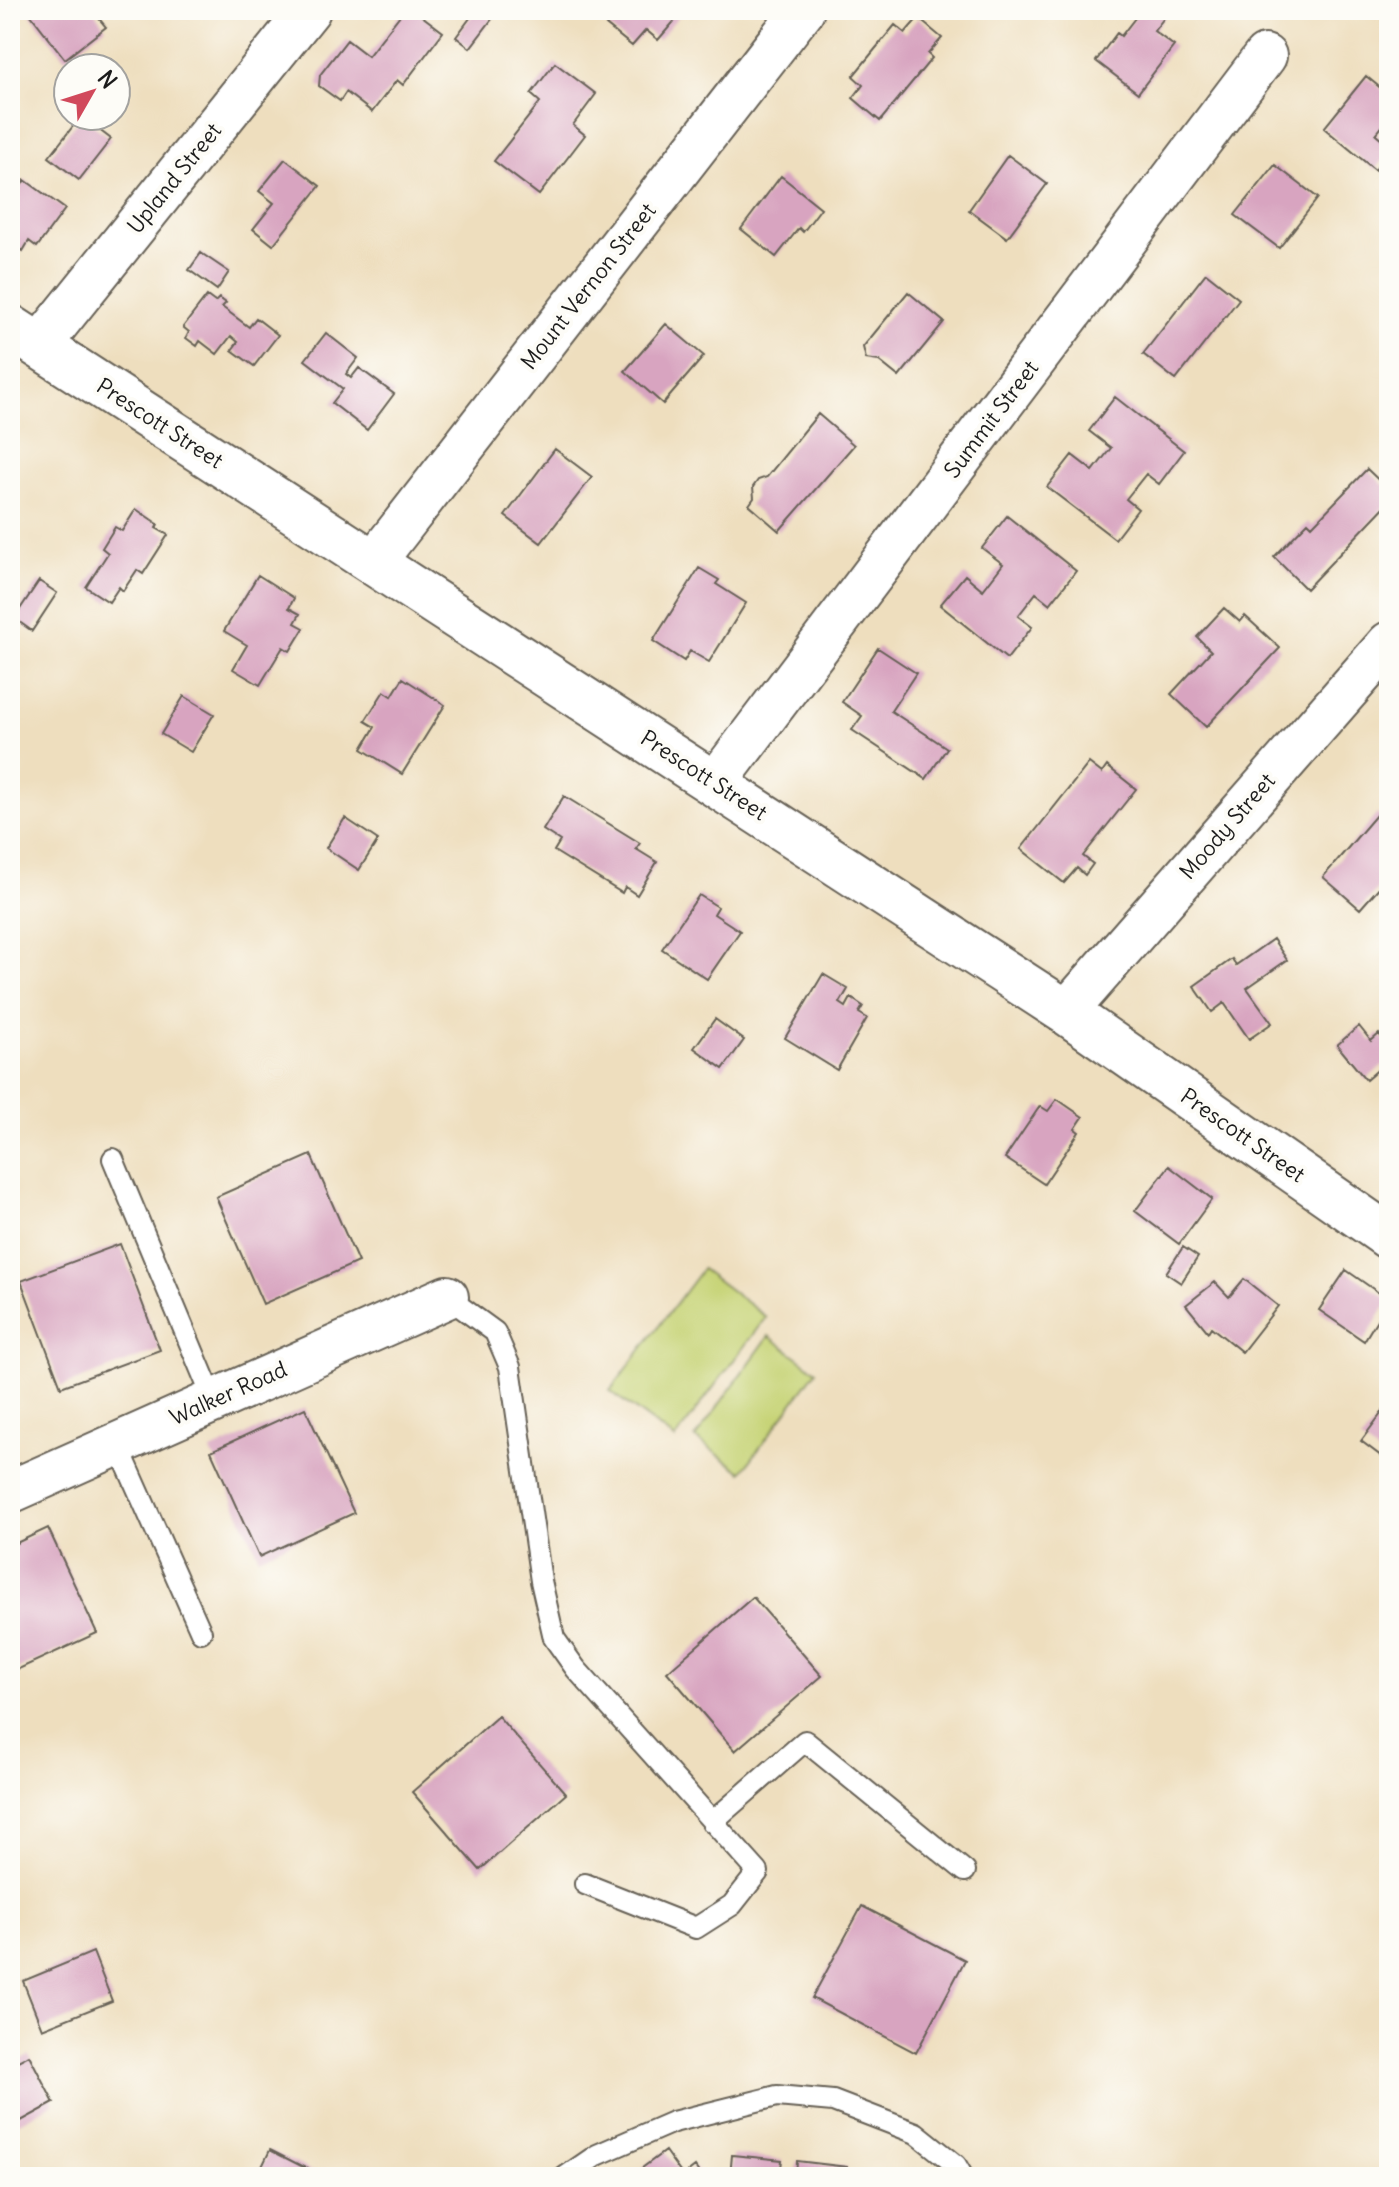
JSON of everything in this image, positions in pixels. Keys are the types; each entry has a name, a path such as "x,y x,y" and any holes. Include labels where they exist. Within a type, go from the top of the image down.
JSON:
{"street":[{"name":"Upland Street","path":"25,336 309,10"},
{"name":"Mount Vernon Street","path":"374,562 803,10"},
{"name":"Summit Street","path":"716,782 1265,56"},
{"name":"Prescott Street","path":"25,336 1066,1012 1389,1237"},
{"name":"Moody Street","path":"1066,1012 1389,643"},
{"name":"Walker Road","path":"10,1492 447,1297"}],"lane":[{"path":"113,1159 213,1399"},
{"path":"447,1297 495,1332 510,1367 541,1581 554,1638 576,1669 758,1872 732,1905 696,1928 585,1884"},
{"path":"117,1443 201,1632"},
{"path":"712,1822 805,1741 965,1871"},
{"path":"565,2177 597,2155 673,2122 777,2096 833,2101 916,2133 956,2165 963,2177"}],"green space":[{"path":"702,1269 766,1317 675,1439 610,1391"},
{"path":"769,1336 816,1371 742,1472 695,1438"}],"building":[{"path":"27,10 92,10 106,27 74,52 60,52"},
{"path":"404,10 414,10 443,32 403,85 397,80 372,112 346,92 340,101 319,86 320,75 347,40 368,56"},
{"path":"476,10 492,19 470,48 456,37"},
{"path":"619,10 684,10 658,40 646,30 632,46 606,25"},
{"path":"1124,10 1170,10 1154,31 1174,46 1138,93 1096,61 1117,33 1121,36 1135,18"},
{"path":"918,18 942,38 928,54 932,58 880,121 853,98 863,85 853,76 895,25 905,33"},
{"path":"555,63 596,94 573,125 585,135 539,195 494,161 540,102 531,94"},
{"path":"1366,76 1389,95 1389,118 1376,134 1389,145 1389,152 1375,170 1324,128"},
{"path":"69,132 102,132 111,139 79,180 49,157"},
{"path":"1008,155 1047,184 1007,238 969,210"},
{"path":"285,159 320,186 273,245 253,229 274,203 259,191"},
{"path":"1275,165 1318,198 1279,248 1235,215"},
{"path":"781,176 821,208 803,232 799,228 776,257 741,229"},
{"path":"25,180 65,209 37,247 29,241 23,251 10,241 10,202"},
{"path":"201,253 229,272 217,290 189,270"},
{"path":"1206,273 1239,299 1176,380 1143,354"},
{"path":"908,292 944,322 899,377 879,361 866,359 863,347"},
{"path":"207,296 215,302 219,298 226,303 222,307 249,327 256,318 278,335 254,366 232,350 238,342 231,336 217,354 200,341 197,346 186,338 189,332 183,327"},
{"path":"666,324 704,356 663,404 625,371"},
{"path":"326,333 358,358 346,374 351,378 359,368 394,394 367,430 332,403 343,389 305,360"},
{"path":"1115,397 1184,451 1159,484 1146,474 1126,499 1138,509 1115,539 1047,487 1072,455 1093,471 1111,448 1089,431"},
{"path":"818,414 854,445 779,531 749,505 754,498 753,487 758,480 767,477"},
{"path":"555,449 592,477 541,543 505,516"},
{"path":"1367,469 1389,490 1389,502 1306,589 1274,557 1308,522 1312,526"},
{"path":"136,509 168,535 143,574 137,570 123,591 119,587 109,602 86,587 108,553 102,548 115,527 122,531"},
{"path":"1007,516 1076,571 1050,604 1036,593 1018,616 1032,627 1007,659 940,605 965,575 983,590 1003,564 982,548"},
{"path":"699,568 719,580 716,584 746,603 709,662 690,651 684,661 653,641"},
{"path":"258,575 294,598 289,608 300,614 295,623 304,628 290,651 283,647 260,685 233,669 247,645 224,631"},
{"path":"39,581 57,593 32,631 14,618"},
{"path":"1224,608 1240,622 1245,616 1280,648 1206,727 1171,694 1211,651 1197,637"},
{"path":"878,648 916,673 891,711 947,748 926,779 852,730 862,716 842,702"},
{"path":"403,678 445,705 402,774 362,749 375,727 365,721 384,691 392,696"},
{"path":"184,696 214,714 191,752 161,734"},
{"path":"1089,763 1102,773 1107,766 1136,789 1083,856 1093,864 1085,875 1077,868 1064,883 1021,849"},
{"path":"564,796 640,843 636,849 657,862 637,895 625,887 622,893 554,851 560,841 543,830"},
{"path":"1377,814 1389,825 1389,876 1360,909 1323,877"},
{"path":"345,818 378,840 359,870 326,848"},
{"path":"699,895 718,907 714,914 740,931 707,979 662,949"},
{"path":"1273,939 1287,960 1247,988 1272,1023 1249,1039 1224,1003 1212,1012 1194,986 1232,959 1236,965"},
{"path":"823,974 848,989 840,1003 846,1007 851,998 863,1006 859,1013 867,1018 837,1070 785,1038"},
{"path":"715,1019 744,1040 723,1069 694,1048"},
{"path":"1359,1026 1371,1041 1379,1034 1389,1046 1389,1060 1366,1080 1337,1045"},
{"path":"1057,1099 1083,1117 1075,1129 1079,1132 1044,1184 1005,1158 1040,1106 1048,1111"},
{"path":"311,1155 358,1262 263,1304 216,1197"},
{"path":"1169,1166 1212,1199 1179,1244 1135,1211"},
{"path":"120,1244 160,1350 61,1387 21,1281"},
{"path":"1183,1247 1198,1257 1181,1283 1166,1273"},
{"path":"1346,1270 1389,1300 1364,1341 1319,1310"},
{"path":"1244,1279 1278,1306 1242,1352 1211,1327 1208,1332 1186,1305 1215,1282 1229,1297"},
{"path":"1389,1403 1389,1454 1385,1459 1361,1441"},
{"path":"305,1408 354,1513 259,1557 211,1451"},
{"path":"48,1528 97,1633 10,1673 10,1546"},
{"path":"753,1597 822,1676 735,1751 667,1672"},
{"path":"498,1716 566,1794 480,1870 412,1792"},
{"path":"862,1906 965,1960 916,2053 812,1998"},
{"path":"93,1952 112,2001 42,2029 23,1981"},
{"path":"29,2055 54,2103 10,2127 10,2065"},
{"path":"270,2150 323,2177 257,2177"},
{"path":"665,2151 683,2176 695,2167 702,2177 630,2177"},
{"path":"732,2155 782,2160 780,2177 730,2177"},
{"path":"797,2161 847,2167 846,2177 796,2177"}]}
